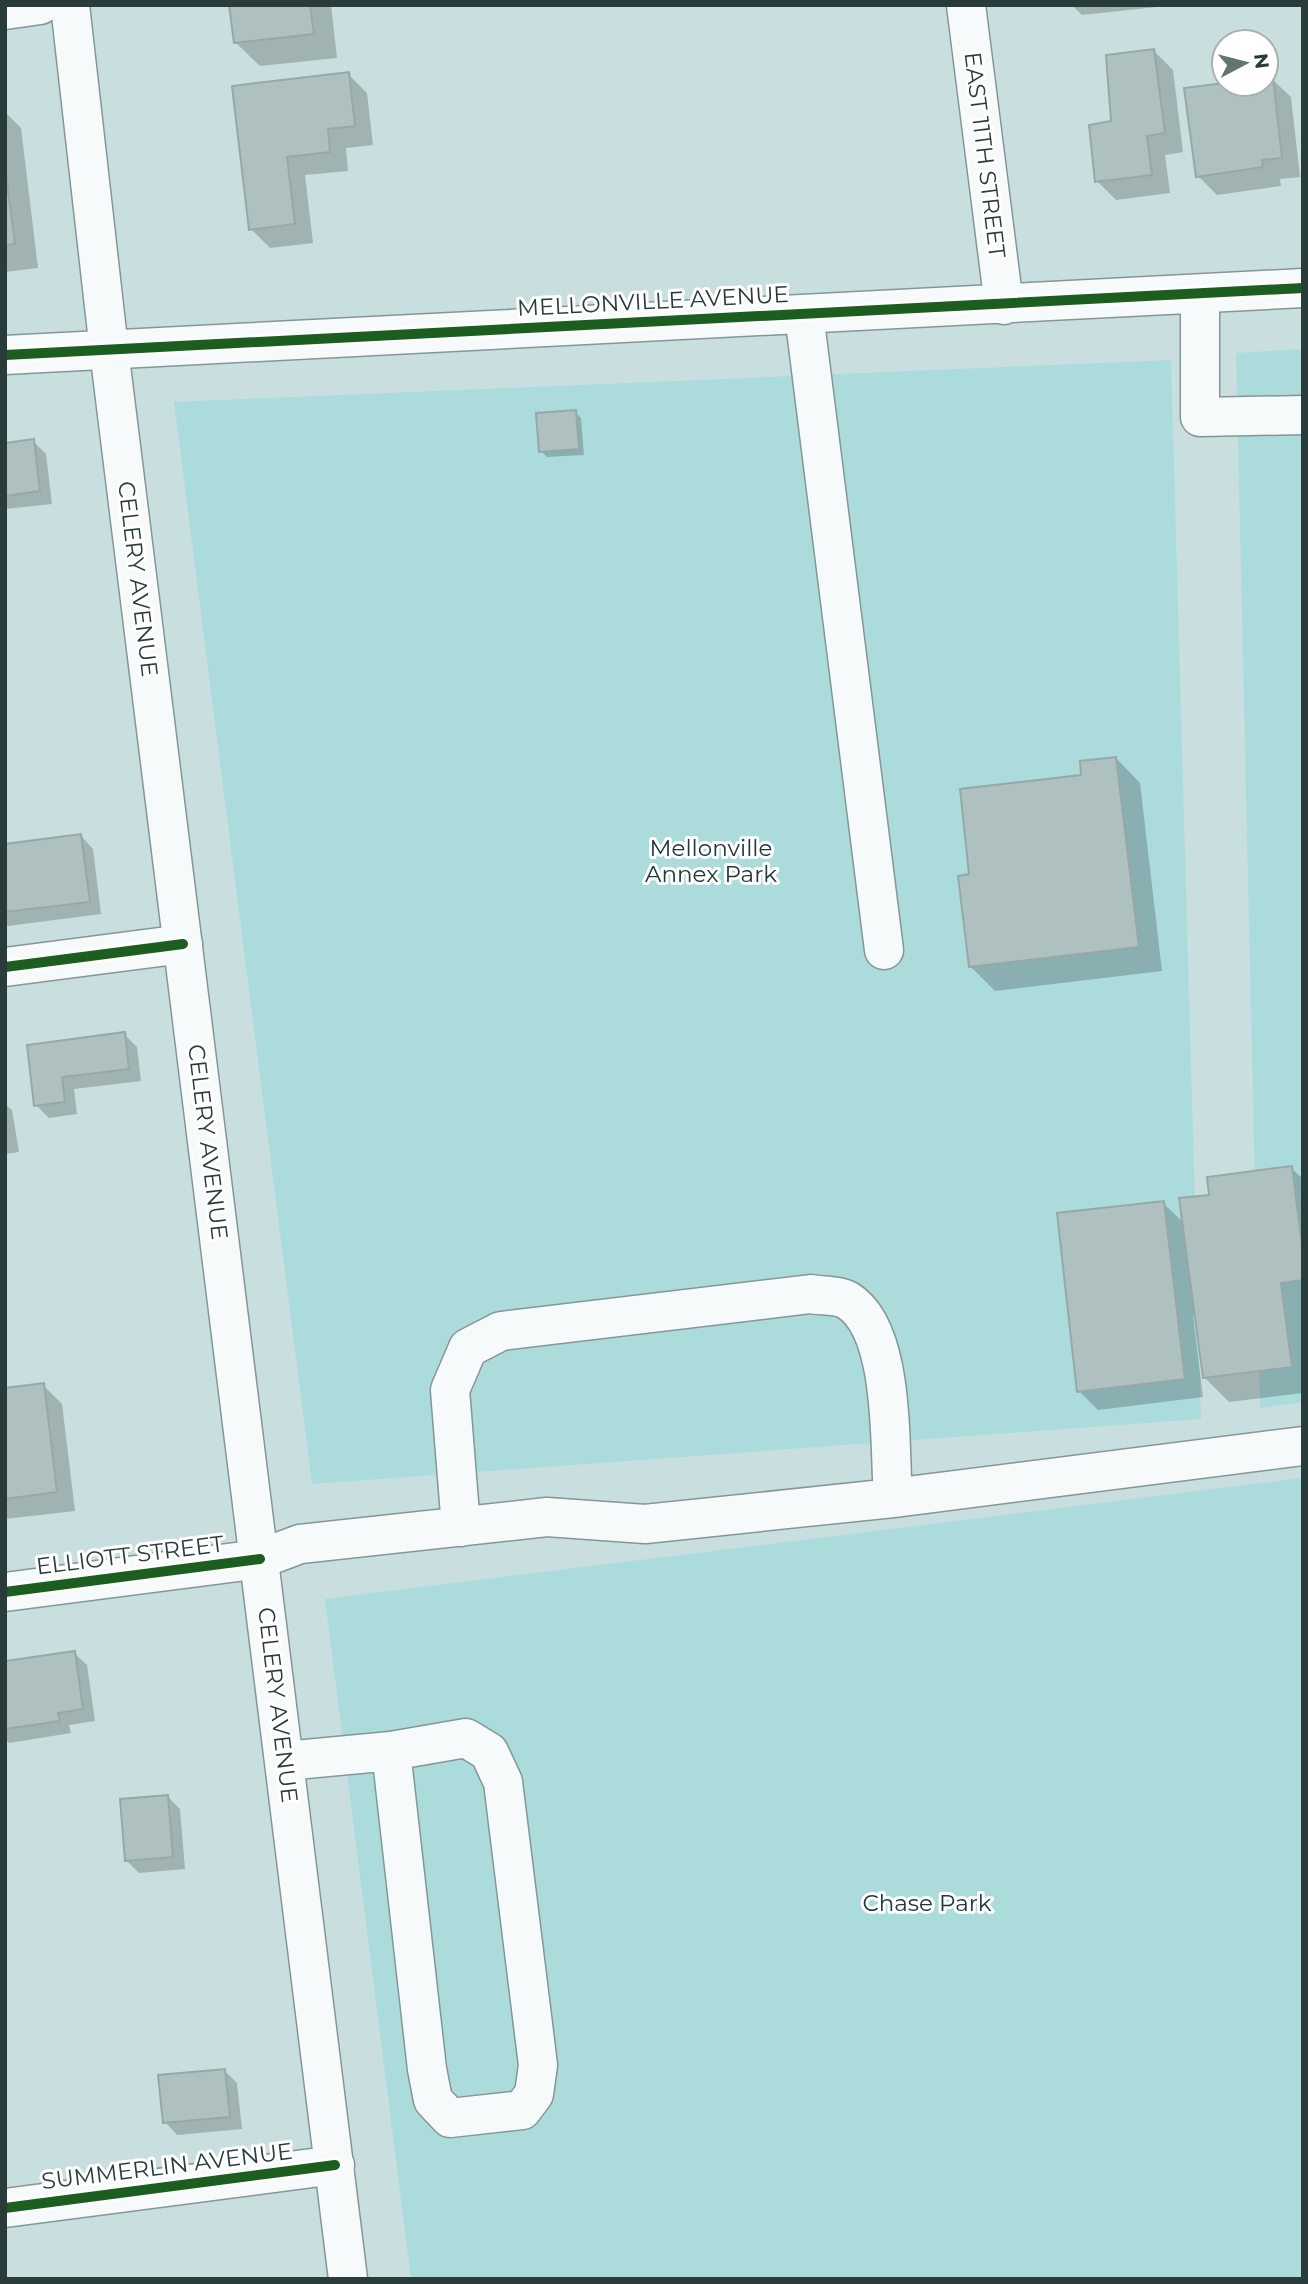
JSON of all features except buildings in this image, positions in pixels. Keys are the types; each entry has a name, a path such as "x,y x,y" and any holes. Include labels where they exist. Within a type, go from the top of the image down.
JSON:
{"street":[{"path":"5,10 40,5"},
{"name":"CELERY AVENUE","path":"70,5 109,350 348,2279"},
{"name":"EAST 11TH STREET","path":"965,5 1004,304"},
{"name":"MELLONVILLE AVENUE","path":"5,355 1303,288"},
{"path":"1200,294 1200,417 1303,415"},
{"path":"804,314 884,950"},
{"path":"5,967 183,944"},
{"path":"461,1527 450,1390 468,1349 501,1331 811,1294 846,1299 866,1317 883,1362 893,1498"},
{"name":"ELLIOTT STREET","path":"5,1592 260,1559 300,1544 547,1517 645,1524 893,1498 1303,1447"},
{"path":"285,1761 391,1751 466,1738 489,1752 502,1782 538,2065 534,2094 522,2110 450,2118 433,2100 427,2069 391,1751"},
{"name":"SUMMERLIN AVENUE","path":"5,2208 335,2165"}],"green space":[{"path":"1303,349 1303,1402 1260,1408 1236,353"},
{"name":"Mellonville Annex Park","path":"1171,360 1201,1419 312,1484 174,402"},
{"name":"Chase Park","path":"1303,1478 1303,2279 411,2279 325,1599"}],"cycle path":[{"path":"5,355 1303,288"},
{"path":"5,967 183,944"},
{"path":"5,1592 260,1559"},
{"path":"5,2208 335,2165"}]}
